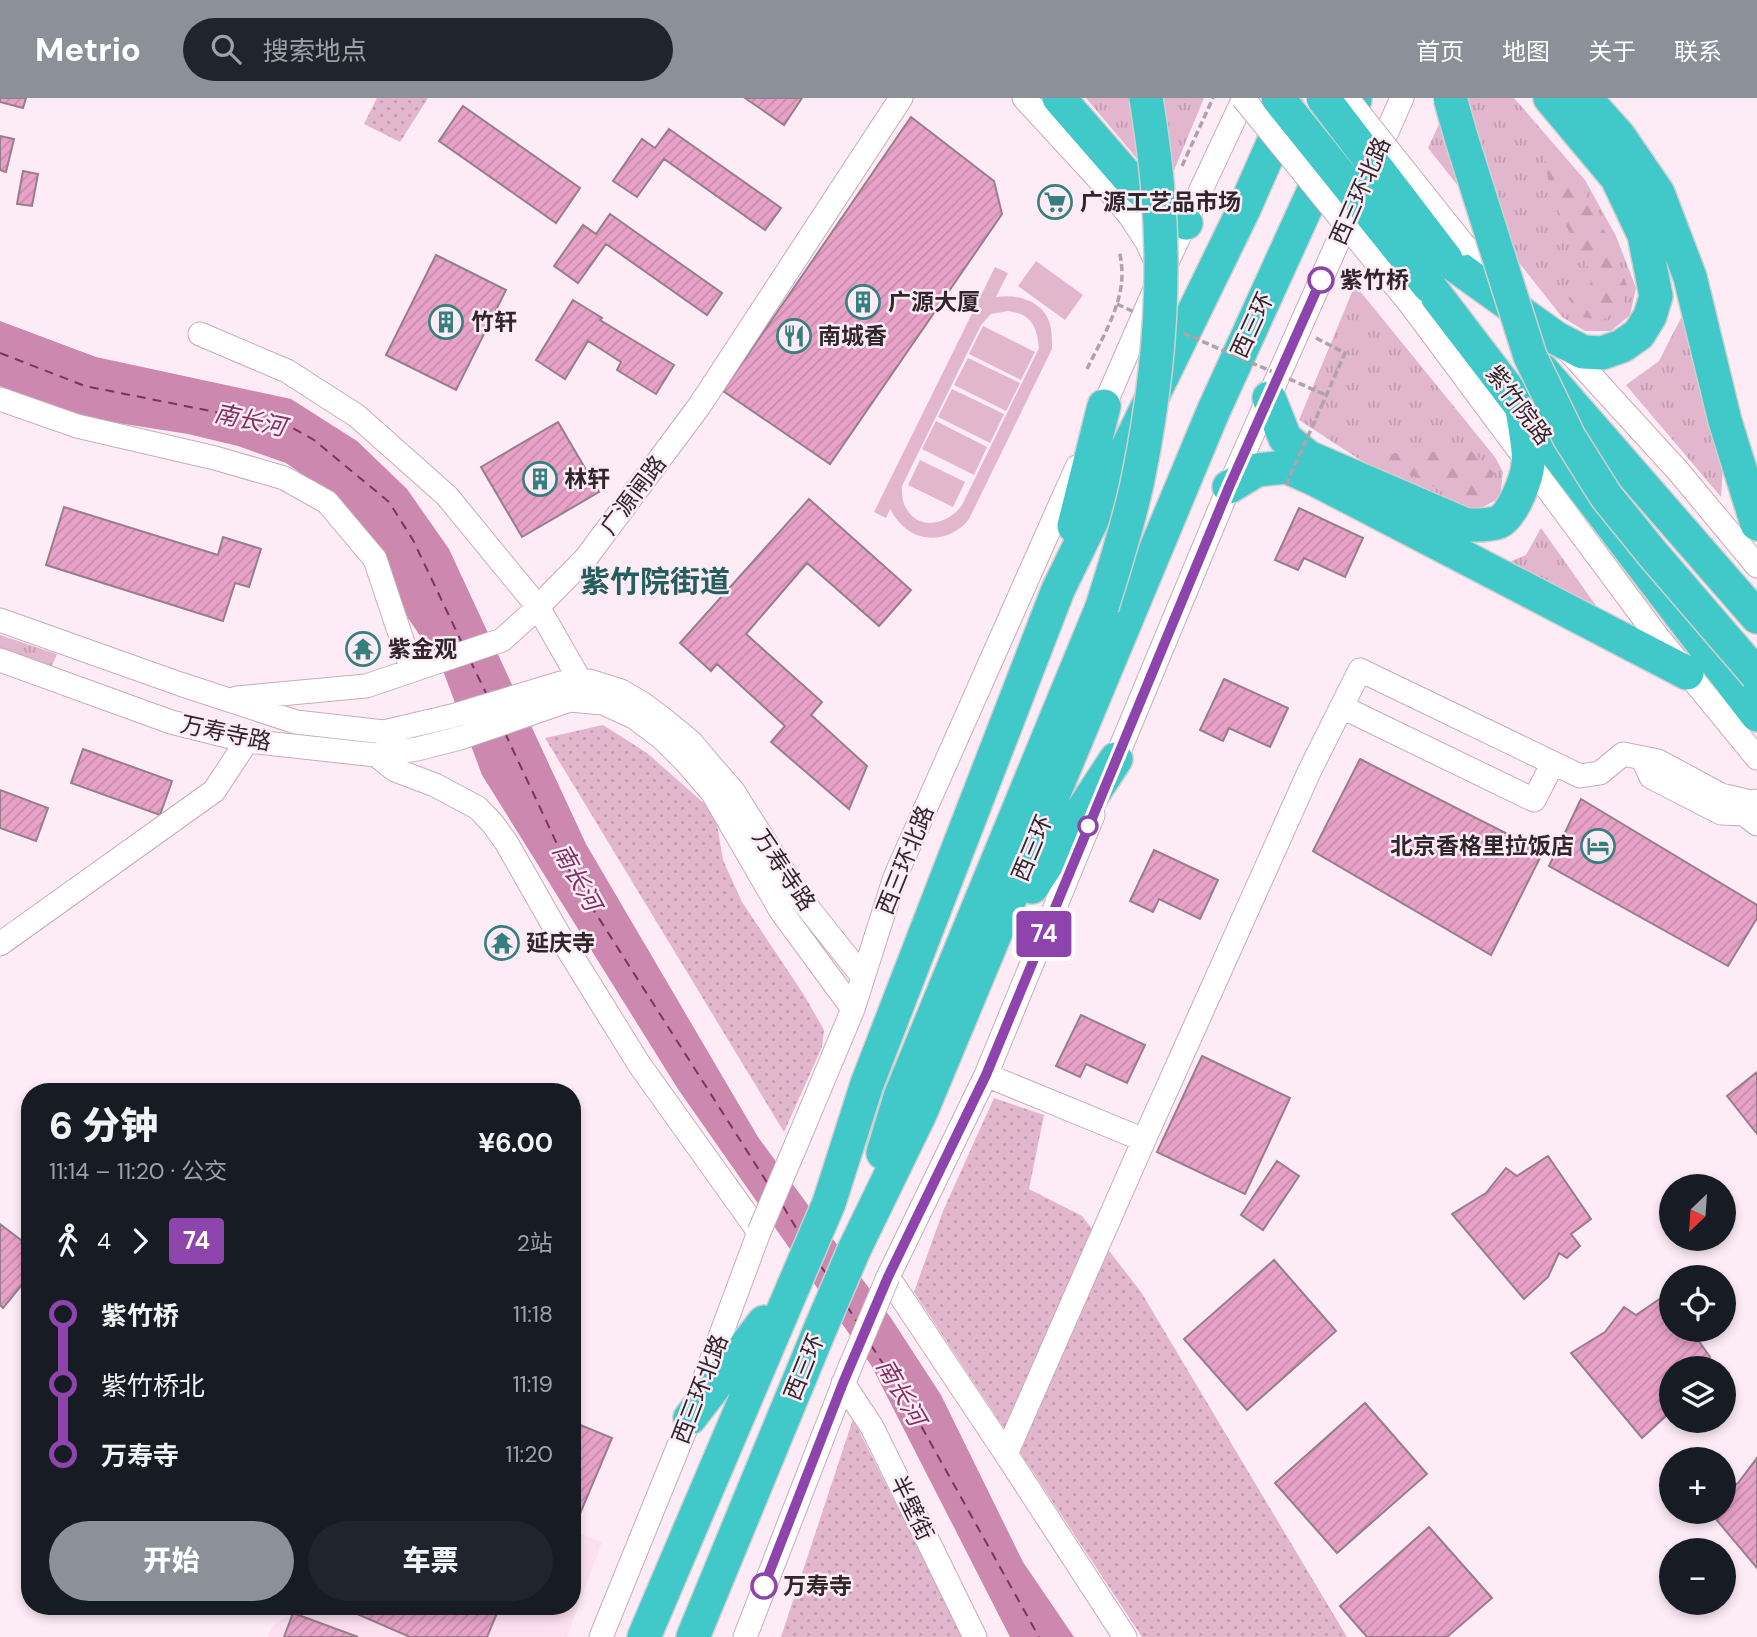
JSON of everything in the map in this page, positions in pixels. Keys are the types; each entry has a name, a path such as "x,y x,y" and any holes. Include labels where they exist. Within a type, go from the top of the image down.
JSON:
{"highway":[{"path":"1059,98 1133,183 1186,223"},
{"path":"854,1250 900,1097 1083,600 1122,485 1133,425 1143,326 1145,259 1138,149 1130,98"},
{"path":"1083,600 1122,544 1138,480 1155,365 1160,232 1146,98"},
{"name":"紫竹院路","path":"1278,98 1437,274 1757,617"},
{"path":"1083,600 1244,209 1293,98"},
{"name":"紫竹院路","path":"1322,98 1522,409 1757,715"},
{"name":"西三环","path":"693,1637 854,1250 921,1112 1213,412 1356,98"},
{"path":"1450,98 1530,356 1569,437 1606,496 1757,675"},
{"path":"1466,98 1535,317 1582,431 1619,487 1661,541 1757,651"},
{"path":"1437,274 1583,352 1602,353 1622,346 1639,334 1650,316 1656,296 1644,235 1617,178 1550,98"},
{"path":"1585,98 1619,136 1658,193 1690,276 1725,421 1757,524"},
{"path":"1269,398 1285,439 1308,457 1466,525 1484,526 1502,521 1513,507 1529,463 1522,409"},
{"path":"1083,600 1104,406"},
{"path":"1229,487 1257,470 1287,467 1687,673"},
{"name":"西三环","path":"644,1637 829,1203 883,1090 1083,600"},
{"path":"988,954 1116,759"},
{"path":"690,1418 794,1284"}],"street":[{"name":"广源闸路","path":"227,699 366,686 502,640 586,558 700,405 901,98"},
{"path":"1024,98 1130,216 1147,242 1162,274"},
{"path":"1244,98 1437,274"},
{"name":"西三环北路","path":"601,1637 690,1418 759,1232 853,1009 895,877 1162,274 1244,98"},
{"name":"紫竹院路","path":"1347,98 1529,463 1657,636 1757,758"},
{"name":"西三环北路","path":"745,1637 888,1277 986,1075 1229,487 1402,98"},
{"path":"200,334 287,371 357,416 447,496 538,607 581,682"},
{"path":"1556,338 1679,472 1757,566"},
{"path":"0,399 77,426 215,458 284,478 327,502 375,559 413,670"},
{"name":"万寿寺路","path":"0,620 296,722 384,732 452,716 532,702 570,700 603,703 634,717 662,738 712,792 781,911 853,1009"},
{"name":"万寿寺路","path":"0,660 171,722 247,741 376,755 417,749 460,738 532,702 561,683 589,681 621,691 643,704 691,742 733,791 801,899 863,977"},
{"path":"1006,1454 1310,770 1360,670 1580,776 1601,773 1623,754 1658,761 1645,764 1651,777 1721,813 1753,811"},
{"path":"1342,707 1534,800 1553,763"},
{"path":"0,944 214,792 247,741"},
{"path":"376,755 395,769 435,785 478,808 493,824 639,1063 759,1232"},
{"path":"986,1075 1144,1140"},
{"path":"888,1277 1125,1637"},
{"name":"半壁街","path":"847,1375 975,1637"}],"path":[{"path":"1087,369 1117,304 1122,271 1119,251"},
{"path":"1117,304 1141,314"},
{"path":"1177,330 1326,395"},
{"path":"1286,485 1345,354 1299,330"}],"shaded area":[{"path":"581,1534 602,1542 581,1599"},
{"path":"289,1615 575,1615 567,1637 268,1637 272,1626"}],"green space":[{"path":"377,98 428,98 400,142 364,124"},
{"path":"1086,98 1204,98 1165,192"},
{"path":"1451,98 1514,98 1585,180 1616,236 1636,288 1630,315 1611,331 1585,331 1562,317 1428,148"},
{"path":"1543,145 1580,184 1616,254 1627,286 1621,308 1603,320 1582,317 1568,298 1588,293 1591,272 1551,198"},
{"path":"1036,261 1083,295 1065,320 1018,286"},
{"path":"995,267 1008,273 996,297 1027,300 1040,308 1050,324 1052,349 969,519 963,526 947,535 929,538 912,533 896,519 890,509 886,518 874,512","holes":["1008,311 1031,322 1037,333 1039,348 962,505 942,521 926,523 918,520 905,506 902,486 981,325 991,314"]},
{"path":"1355,285 1495,457 1503,472 1500,498 1471,513 1362,461 1299,420"},
{"path":"1685,310 1723,467 1721,497 1626,385 1659,361"},
{"path":"983,326 1035,352 1021,380 969,354"},
{"path":"968,358 1020,383 1006,411 954,385"},
{"path":"952,389 1004,414 990,443 938,417"},
{"path":"936,421 987,447 974,475 922,449"},
{"path":"1465,445 1494,473 1488,494 1470,506 1377,457 1415,447 1457,458"},
{"path":"920,460 965,482 953,507 908,485"},
{"path":"1541,528 1609,624 1504,564 1526,555"},
{"path":"0,635 57,654 51,668 0,650"},
{"path":"603,725 647,753 715,813 723,860 742,902 824,1030 822,1047 784,1132 545,738"},
{"path":"994,1098 1044,1115 1029,1189 1082,1216 1141,1292 1347,1637 1142,1637 914,1292 943,1211"},
{"path":"853,1419 963,1637 781,1637"}],"water":[{"name":"南长河","path":"0,321 96,357 291,399 357,441 407,489 449,549 586,844 758,1137 891,1318 941,1395 1023,1562 1074,1637 1010,1637 871,1365 678,1089 482,775 442,668 408,618 391,575 371,536 335,497 286,463 238,446 188,434 86,418 0,386"}],"building":[{"path":"0,98 26,98 23,108 0,102"},
{"path":"745,98 802,98 784,125"},
{"path":"463,106 580,188 556,223 439,141"},
{"name":"广源大厦","path":"911,117 994,181 1002,214 830,464 723,391"},
{"path":"669,129 781,208 765,230 664,159 637,197 613,181 642,139 655,148"},
{"path":"0,136 14,139 6,172 0,170"},
{"path":"23,171 38,174 32,206 17,204"},
{"path":"610,214 722,293 707,315 606,244 578,283 554,266 583,225 596,234"},
{"name":"竹轩","path":"436,255 506,290 456,390 386,355"},
{"path":"573,300 602,318 600,320 674,365 656,394 617,370 621,362 588,341 565,379 536,360"},
{"name":"林轩","path":"558,422 599,492 522,537 481,467"},
{"path":"809,499 911,590 879,626 807,563 746,634 822,702 811,715 867,766 849,809 771,742 785,726 717,664 711,671 680,643"},
{"path":"64,507 218,555 223,537 261,549 249,587 235,583 223,621 46,565"},
{"path":"1299,508 1363,538 1345,577 1304,558 1298,570 1275,560"},
{"path":"1224,679 1288,708 1270,747 1229,728 1223,741 1200,730"},
{"path":"83,749 172,781 160,815 71,783"},
{"path":"1360,759 1543,852 1491,955 1313,851"},
{"path":"0,790 48,808 36,841 0,828"},
{"path":"1581,799 1757,905 1757,918 1728,966 1549,866"},
{"path":"1154,850 1218,880 1200,919 1159,899 1153,912 1130,901"},
{"path":"1081,1015 1145,1045 1127,1083 1086,1064 1080,1077 1056,1066"},
{"path":"1202,1056 1290,1098 1245,1194 1157,1152"},
{"path":"1757,1072 1757,1134 1727,1096"},
{"path":"1548,1156 1591,1219 1571,1234 1580,1246 1567,1258 1559,1253 1548,1277 1524,1299 1452,1214 1486,1193 1506,1168 1517,1176"},
{"path":"1277,1161 1299,1176 1263,1230 1241,1215"},
{"path":"0,1224 21,1240 21,1286 3,1308 0,1305"},
{"path":"1274,1260 1336,1331 1247,1410 1184,1339"},
{"path":"1659,1299 1659,1342 1699,1342 1709,1356 1659,1356 1659,1422 1642,1438 1571,1353 1605,1332 1624,1307 1636,1315"},
{"path":"1365,1403 1427,1474 1337,1553 1275,1483"},
{"path":"581,1425 612,1438 581,1511"},
{"path":"1757,1458 1757,1568 1736,1543 1736,1538 1732,1538 1720,1524 1736,1524 1738,1483"},
{"path":"1429,1527 1492,1598 1447,1637 1367,1637 1340,1606"},
{"path":"292,1615 298,1615 358,1637 284,1637"},
{"path":"359,1615 496,1615 487,1637 410,1637"}],"ferry route":[{"path":"0,353 85,386 291,427 314,440 389,502 413,540 462,643"},
{"path":"470,660 486,693"},
{"path":"505,733 572,876 768,1184"},
{"path":"783,1206 798,1231"},
{"path":"820,1265 827,1275"},
{"path":"847,1306 857,1322"},
{"path":"871,1345 910,1406 1039,1637"}],"bus line":[{"name":"74","path":"764,1586 843,1383 888,1277 986,1075 1229,487 1321,280"}],"place":[{"name":"广源工艺品市场","path":"1055,202"},
{"name":"紫竹桥","path":"1321,280"},
{"name":"广源大厦","path":"863,302"},
{"name":"竹轩","path":"446,322"},
{"name":"南城香","path":"794,336"},
{"name":"林轩","path":"540,479"},
{"name":"紫金观","path":"363,649"},
{"name":"北京香格里拉饭店","path":"1598,846"},
{"name":"延庆寺","path":"502,943"},
{"name":"万寿寺","path":"764,1586"}],"district":[{"name":"紫竹院街道","path":"655,581"}]}
